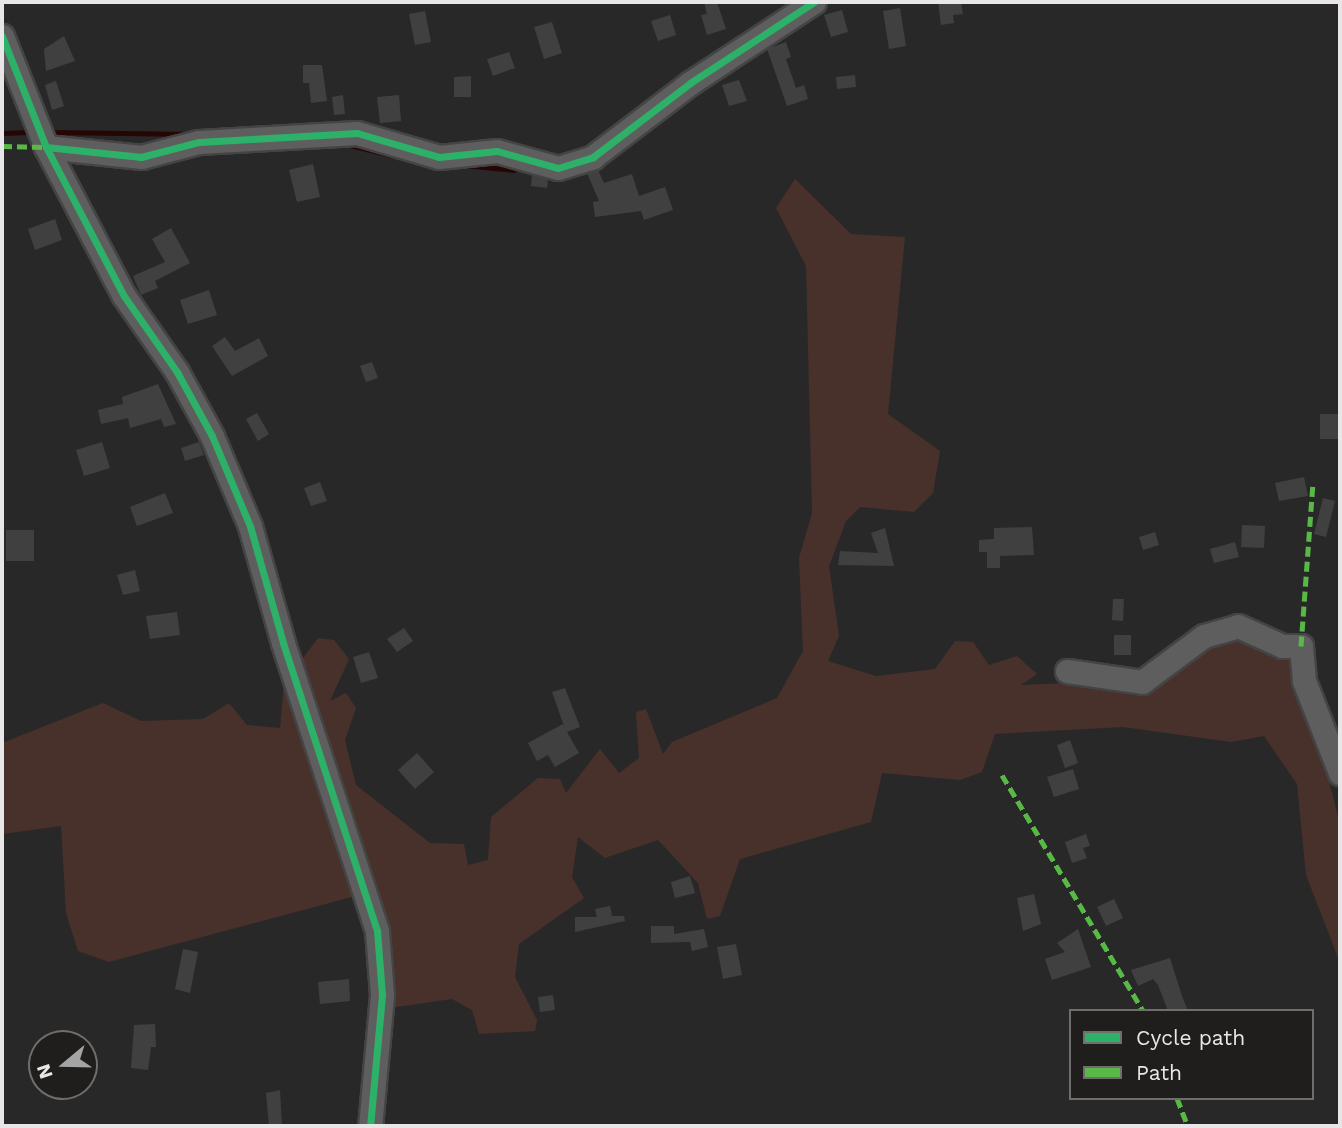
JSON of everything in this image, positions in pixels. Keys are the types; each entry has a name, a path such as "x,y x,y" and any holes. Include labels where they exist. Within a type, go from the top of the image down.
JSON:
{"street":[{"path":"46,147 141,157 199,142 346,132 439,156 497,151 558,168 593,157 690,83 814,2"},
{"path":"2,36 46,147 124,296 177,372 212,436 250,526 283,643 377,931 382,995 370,1126"},
{"path":"1067,671 1142,682 1204,636 1238,626 1282,646 1301,646 1304,681 1340,773"}],"shaded area":[{"path":"795,179 851,234 905,237 888,414 940,451 933,493 914,512 860,507 846,521 829,566 839,636 828,661 876,676 935,669 955,641 973,642 989,665 1017,656 1037,674 1021,685 1161,679 1194,648 1236,630 1297,652 1340,825 1340,963 1306,875 1297,784 1264,736 1231,742 1123,727 995,734 982,772 960,780 882,773 871,822 740,859 720,916 707,919 698,883 658,840 605,858 578,837 572,877 584,898 519,944 515,977 537,1020 535,1031 479,1034 472,1010 452,999 390,1008 374,891 109,962 78,951 66,913 61,826 2,834 2,743 103,703 141,721 203,719 229,703 247,725 280,728 284,683 318,638 334,640 349,659 330,701 346,693 356,708 345,740 356,785 430,843 464,844 468,865 488,860 491,817 538,778 560,779 566,793 600,749 619,773 639,758 636,712 646,709 663,754 672,742 777,698 803,651 799,558 812,513 806,266 776,208"}],"building":[{"path":"704,2 717,2 726,29 707,35 701,15 707,14"},
{"path":"938,2 961,2 963,14 953,15 954,23 941,25"},
{"path":"900,8 906,46 889,49 883,11"},
{"path":"842,10 848,32 831,37 824,15"},
{"path":"425,11 431,42 415,45 409,14"},
{"path":"670,15 676,35 658,41 651,21"},
{"path":"552,22 562,53 544,59 534,27"},
{"path":"64,36 75,61 46,71 44,49"},
{"path":"786,42 791,57 786,59 796,88 804,85 808,99 787,106 767,49"},
{"path":"509,52 515,68 493,76 487,59"},
{"path":"303,65 322,65 327,101 311,103 309,83 303,83"},
{"path":"855,75 856,87 837,89 836,77"},
{"path":"471,76 471,97 454,97 454,77"},
{"path":"739,80 747,101 729,106 722,85"},
{"path":"56,81 64,106 52,110 45,85"},
{"path":"343,95 345,114 334,115 332,97"},
{"path":"399,95 401,121 380,123 377,97"},
{"path":"313,164 320,197 297,202 289,170"},
{"path":"598,170 604,183 632,174 639,196 665,187 673,210 644,220 641,211 595,217 593,202 599,201 587,173"},
{"path":"532,175 548,180 547,188 531,186"},
{"path":"55,219 62,240 35,250 28,229"},
{"path":"171,228 190,263 155,281 158,288 141,295 133,276 165,262 152,239"},
{"path":"209,290 217,315 188,324 180,300"},
{"path":"225,337 235,351 259,338 268,356 232,376 212,346"},
{"path":"372,362 378,378 366,382 360,366"},
{"path":"158,384 176,424 164,427 161,419 130,428 128,418 101,424 98,410 123,404 122,397"},
{"path":"257,413 269,434 258,441 246,419"},
{"path":"1320,414 1340,414 1340,439 1320,439"},
{"path":"102,442 110,468 84,476 76,450"},
{"path":"199,442 204,455 185,461 181,448"},
{"path":"1304,477 1308,496 1279,501 1275,483"},
{"path":"320,482 327,501 311,506 304,488"},
{"path":"165,493 173,513 137,526 130,507"},
{"path":"1323,498 1335,501 1326,537 1314,534"},
{"path":"1242,525 1265,526 1264,548 1241,547"},
{"path":"1032,527 1034,555 1000,556 1000,568 987,568 987,552 979,552 979,540 994,539 994,528"},
{"path":"885,528 894,566 838,565 840,551 878,553 871,533"},
{"path":"6,530 34,530 34,561 6,561"},
{"path":"1155,532 1159,545 1143,550 1139,537"},
{"path":"1235,542 1239,557 1214,563 1210,549"},
{"path":"135,570 140,591 123,595 117,575"},
{"path":"1113,599 1124,599 1123,621 1112,620"},
{"path":"177,612 180,635 150,639 146,616"},
{"path":"404,628 413,641 397,652 387,639"},
{"path":"1114,635 1131,635 1131,655 1114,655"},
{"path":"369,652 378,678 361,683 353,657"},
{"path":"565,688 580,727 567,732 579,753 555,767 548,755 537,761 528,743 563,724 565,729 552,692"},
{"path":"1070,740 1078,763 1065,768 1057,745"},
{"path":"417,753 434,772 415,789 398,770"},
{"path":"1073,769 1079,789 1054,797 1047,777"},
{"path":"1086,834 1090,846 1083,848 1087,858 1072,863 1065,842"},
{"path":"690,876 695,893 675,898 671,882"},
{"path":"1034,894 1041,924 1023,931 1017,898"},
{"path":"1114,899 1123,918 1106,926 1097,907"},
{"path":"610,906 612,916 624,916 625,921 575,932 575,917 597,917 595,909"},
{"path":"651,926 674,926 674,934 704,929 708,947 692,951 690,942 651,943"},
{"path":"1078,929 1091,967 1052,980 1045,959 1065,952 1057,943"},
{"path":"736,944 742,975 723,979 717,947"},
{"path":"183,949 198,952 190,993 175,989"},
{"path":"1170,958 1187,1009 1167,1009 1153,979 1138,986 1131,970"},
{"path":"349,979 350,1001 320,1004 318,982"},
{"path":"553,995 555,1010 540,1012 538,997"},
{"path":"155,1024 156,1047 151,1047 148,1070 131,1068 134,1025"},
{"path":"280,1090 282,1126 269,1126 266,1093"}],"waterway":[{"path":"2,133 27,132"},
{"path":"52,132 192,134"},
{"path":"346,144 395,156"},
{"path":"463,165 514,170"}],"marked path":[{"path":"2,146 46,147"},
{"path":"1301,646 1313,482"},
{"path":"1002,775 1142,1009"},
{"path":"1178,1100 1188,1126"}],"cycle path":[{"path":"46,147 141,157 199,142 357,133 439,157 497,151 558,168 593,157 690,83 814,2"},
{"path":"2,36 46,147 124,296 177,372 212,436 250,526 283,643 377,931 382,995 370,1126"}]}
